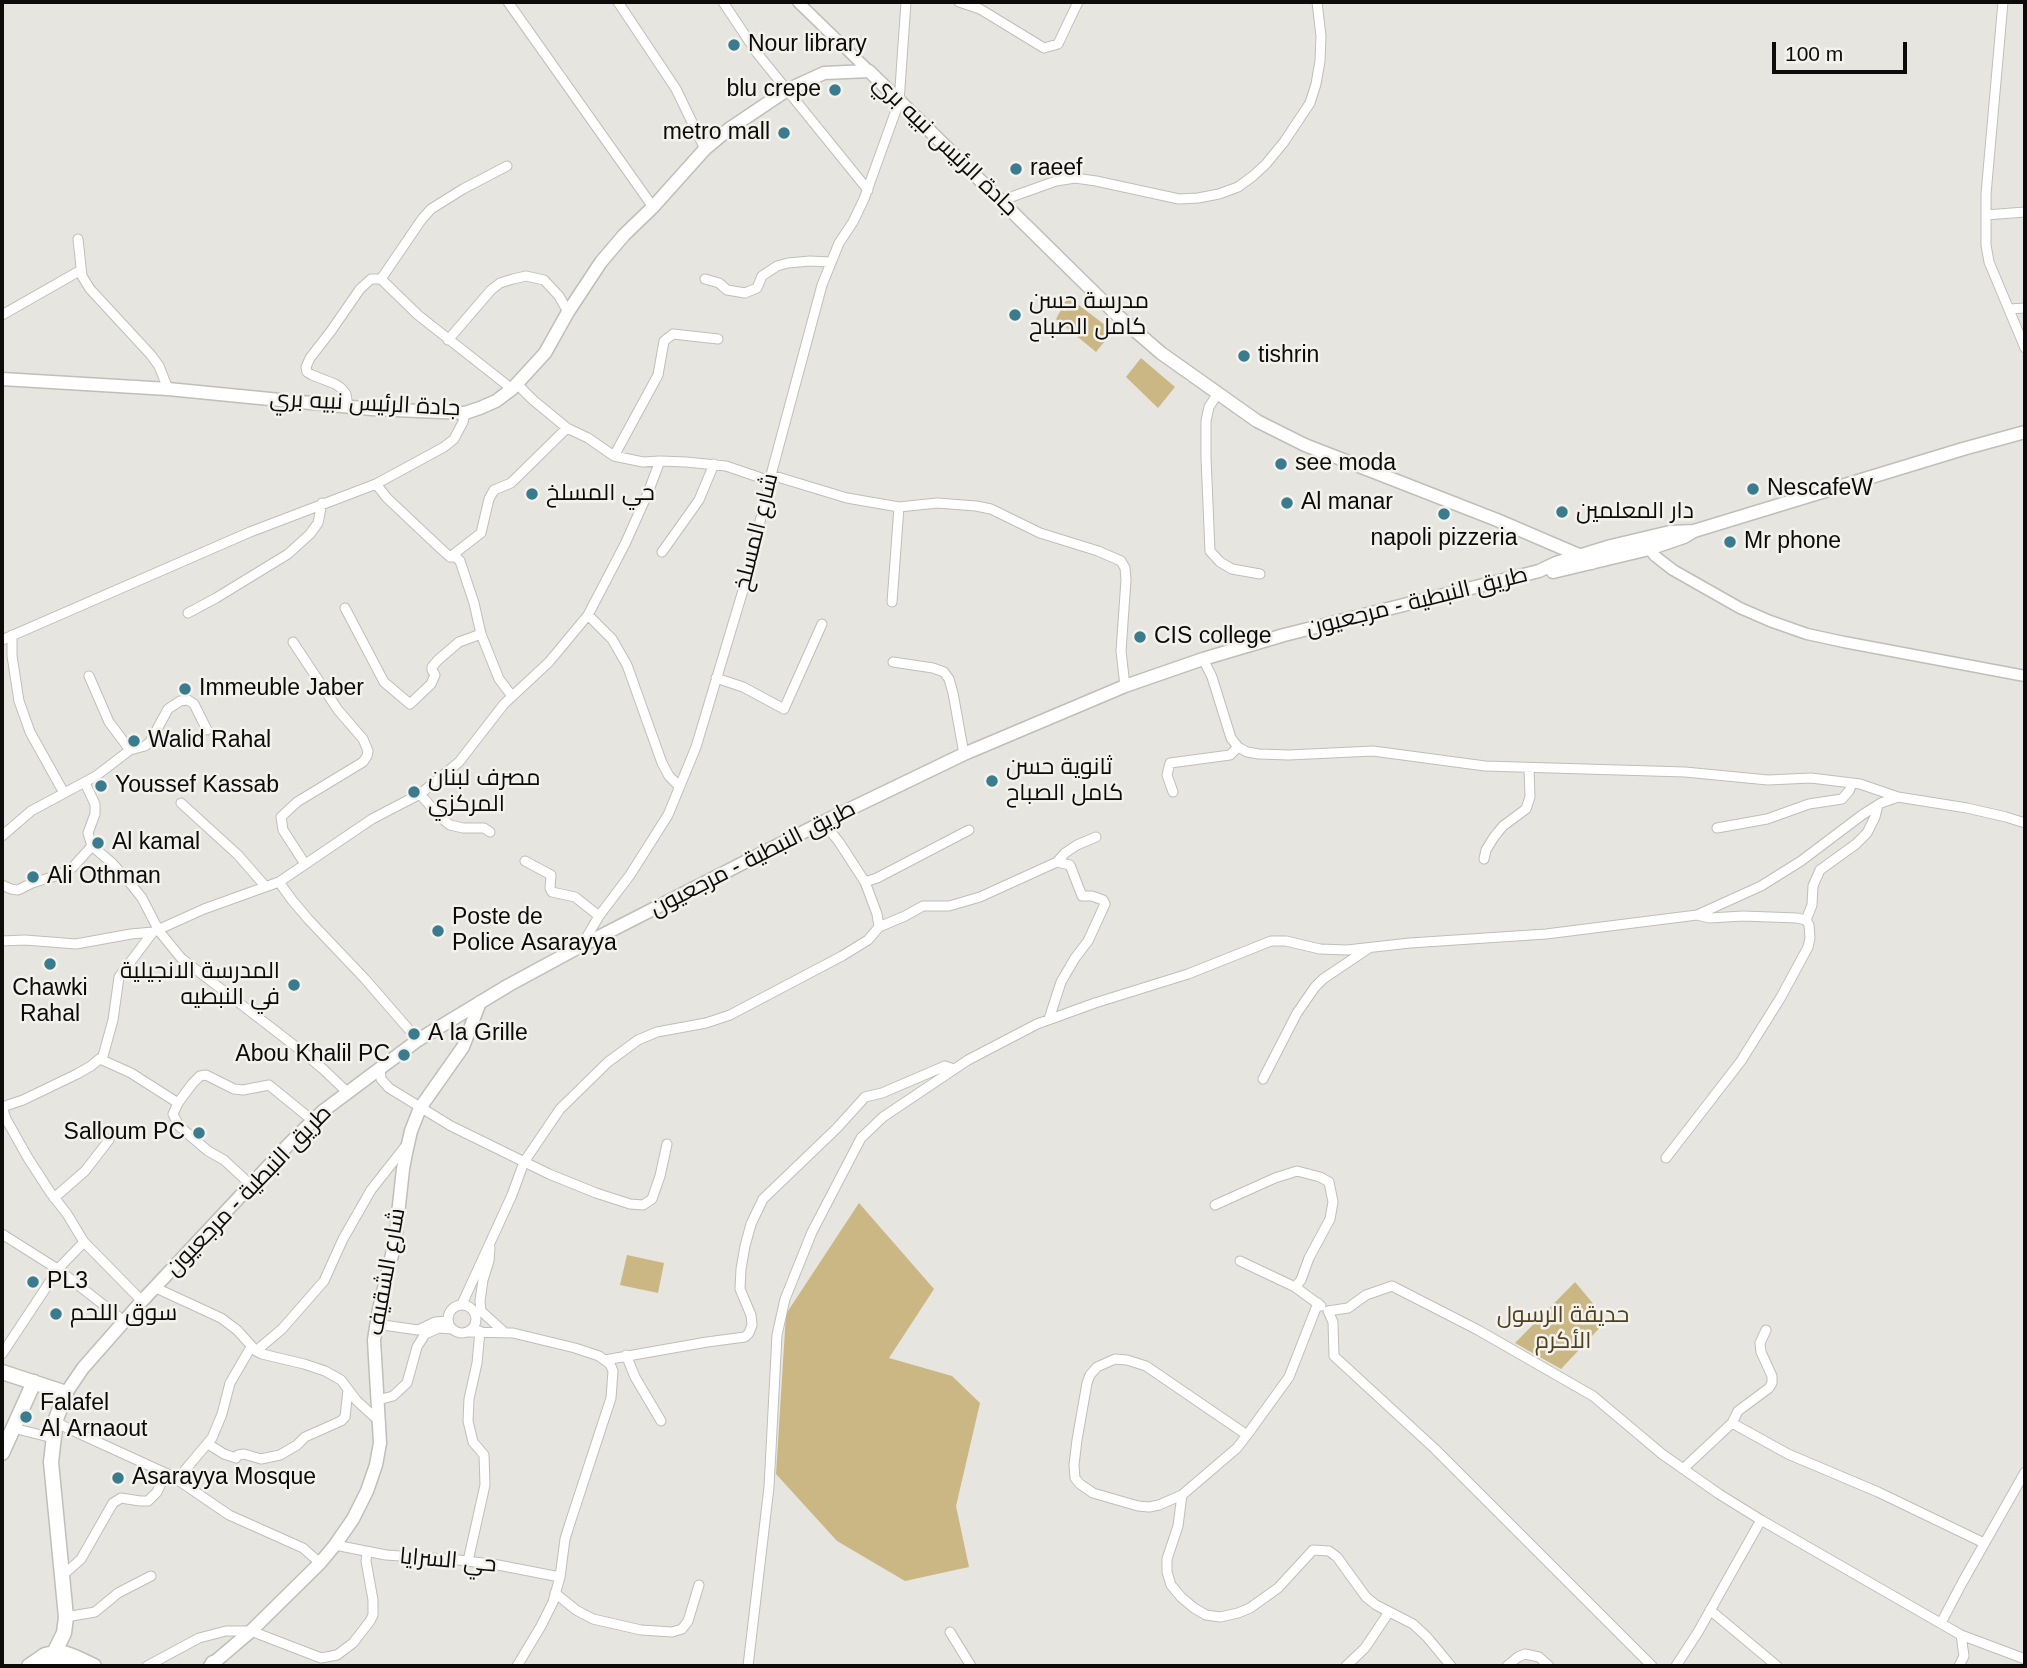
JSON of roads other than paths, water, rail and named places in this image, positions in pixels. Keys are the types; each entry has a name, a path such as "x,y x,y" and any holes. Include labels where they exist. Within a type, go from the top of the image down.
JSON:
{"main road":[{"name":"جادة الرئيس نبيه بري","path":"2,379 168,389 348,407 465,413 496,401 545,354 568,312 601,262 705,149 729,129 787,90 824,73 869,71 1117,315 1161,353 1257,421 1415,489 1519,529 1554,538 1591,558"},
{"name":"طريق النبطية - مرجعيون","path":"66,1393 83,1368 142,1301 312,1121 346,1092 418,1040 480,1002 581,946 823,822 964,754 1125,686 1203,659 1284,635 1539,571 1549,572 1645,544 1685,537 1694,531 2025,432"},
{"name":"شارع الشقيف","path":"212,1665 251,1631 335,1545 357,1509 376,1465 380,1422 374,1359 376,1324 395,1242 409,1141 420,1108 463,1047 480,1002"},
{"path":"2,1373 66,1393 52,1438 50,1473 66,1617 64,1633 50,1661"},
{"path":"2,1453 34,1382"},
{"path":"50,1661 64,1653 95,1666 104,1666"},
{"path":"28,1666 45,1656 50,1661"}],"street":[{"path":"508,2 653,207"},
{"path":"618,2 676,89 705,149"},
{"path":"723,2 757,52 868,190"},
{"path":"798,2 869,71"},
{"name":"شارع المسلخ","path":"581,946 668,816 696,747 747,577 814,312 830,262 868,190 899,102 906,2"},
{"path":"959,2 980,9 1044,48 1058,44 1078,2"},
{"path":"1000,201 1056,181 1075,178 1179,199 1219,194 1238,187 1266,164 1310,103 1320,61 1321,36 1317,2"},
{"path":"2003,2 1986,245 1989,262 2025,348"},
{"path":"381,279 431,209 463,188 507,166"},
{"path":"1986,215 2025,212"},
{"path":"78,239 81,270 86,282 97,299 152,355 168,389"},
{"path":"705,279 727,290 745,293 757,288 762,276 777,266 810,261 830,262"},
{"path":"2,315 81,270"},
{"path":"449,341 491,290 500,283 513,279 526,276 544,280 559,296 568,312"},
{"path":"348,407 346,394 341,388 312,375 307,372 306,367 360,289 372,279 381,279 449,341 533,400 567,428 588,438 614,456 643,462 726,466 847,499 900,507 937,503 991,509 1040,533 1121,561 1126,580 1121,651 1125,686"},
{"path":"2009,309 2025,308"},
{"path":"614,456 658,375 664,341 673,334 718,339"},
{"path":"1218,393 1209,407 1206,421 1210,551 1231,569 1260,574"},
{"path":"2,639 250,532 376,484 444,447 454,439 465,413"},
{"path":"450,557 481,533 489,499 495,490 511,483 567,428"},
{"path":"2,941 76,944 156,932 204,909 279,881 372,818 420,794 459,762 512,696 549,662 587,615 630,532 660,461"},
{"path":"662,552 699,500 714,464"},
{"path":"376,484 387,498 450,557 456,557 460,561 481,634 489,648 499,679 512,696"},
{"path":"188,613 288,554 318,523 322,503"},
{"path":"892,602 896,528 900,507"},
{"path":"1645,544 1661,562 1740,608 1807,634 2025,676"},
{"path":"345,608 384,682 410,705 431,684 435,675 432,667 438,660 459,642 481,634"},
{"path":"587,615 612,639 627,665 662,763 679,786"},
{"path":"716,678 743,687 784,709 822,624"},
{"path":"12,635 12,656 19,701 37,747 64,793"},
{"path":"293,642 338,710 363,739 368,751 363,762 297,802 281,817 283,830 306,864"},
{"path":"1203,659 1212,677 1231,738 1238,747 1247,752 1373,751 1485,766 1685,772 1768,780 1811,778 1852,783 1898,797 1967,808 2025,823"},
{"path":"893,662 933,668 944,672 950,679 964,754"},
{"path":"89,676 109,722 130,750"},
{"path":"2,836 30,811 105,771 130,750 145,746 150,742 168,709 182,700 194,704 207,730"},
{"path":"1173,792 1167,775 1170,763 1230,755 1238,747"},
{"path":"1484,859 1493,837 1526,809 1531,797 1529,768"},
{"path":"85,782 95,804 95,814 88,833 92,846 121,872 142,898 156,932 181,958 299,1049 346,1092"},
{"path":"1717,828 1767,819 1809,804 1842,799 1852,783"},
{"path":"420,794 450,825 484,828 490,832"},
{"path":"748,1666 769,1487 777,1335 788,1287 812,1231 861,1138 883,1117 954,1069 1049,1019 1188,974 1271,941 1286,941 1334,950 1546,934 1697,915 1771,880 1878,805 1898,797"},
{"path":"181,803 238,855 265,886"},
{"path":"1666,1158 1741,1061 1808,947 1810,930 1806,920 1812,905 1813,886 1820,870 1867,833 1878,805"},
{"path":"823,822 865,883 879,927"},
{"path":"865,883 969,830"},
{"path":"462,1304 512,1195 524,1161 560,1109 608,1062 638,1040 657,1032 706,1023 742,1010 869,940 879,927 923,906 949,906 993,893 1057,862 1077,845 1096,837"},
{"path":"2,884 18,890 60,875 73,867 92,846"},
{"path":"526,861 551,875 552,892 575,897 599,916"},
{"path":"1049,1019 1061,982 1088,941 1105,904 1103,900 1092,896 1082,896 1070,866 1057,862"},
{"path":"279,881 315,927 418,1040"},
{"path":"1697,915 1710,918 1771,917 1806,920"},
{"path":"142,1301 84,1242 28,1158 2,1107 30,1097 77,1074 103,1056 109,1038 119,977 156,932"},
{"path":"1264,1079 1297,1013 1315,987 1370,947"},
{"path":"100,1059 131,1073 178,1103"},
{"path":"605,1360 745,1337 752,1325 751,1315 740,1289 741,1269 751,1224 763,1199 837,1128 864,1097 882,1093 945,1066 954,1069"},
{"path":"380,1069 381,1079 389,1088 451,1126 596,1193 639,1206 649,1202 654,1195 667,1144"},
{"path":"251,1185 224,1160 208,1151 179,1126 173,1114 192,1084 206,1074 234,1090 269,1084 312,1121"},
{"path":"54,1198 85,1171 109,1140"},
{"path":"179,1481 208,1444 219,1422 235,1374 253,1349 282,1329 324,1281 343,1239 371,1190 409,1141"},
{"path":"1215,1205 1297,1171 1321,1177 1329,1182 1333,1202 1330,1219 1309,1258 1301,1280 1295,1287"},
{"path":"2,1234 59,1270 124,1321"},
{"path":"2,1354 59,1270 84,1242"},
{"path":"469,1332 475,1326 489,1261 490,1242"},
{"path":"1240,1261 1295,1287 1328,1311 1334,1322 1334,1356 1435,1449 1651,1666"},
{"path":"1328,1311 1348,1308 1366,1295 1392,1286 1478,1330 1592,1396 1662,1454 1761,1520 1961,1635 2025,1659"},
{"path":"156,1287 229,1323 253,1349 262,1354 304,1364 341,1380 357,1401 380,1422"},
{"path":"1247,1435 1146,1366 1115,1359 1097,1367 1087,1383 1077,1440 1075,1478 1093,1493 1138,1506 1159,1505 1182,1495 1237,1448 1247,1435 1289,1377 1318,1303"},
{"path":"450,1325 450,1312 462,1304 478,1312 504,1332"},
{"path":"376,1324 418,1330 435,1322 450,1325 460,1333 504,1332 529,1336 588,1352 605,1360 612,1371 611,1398 568,1531 555,1593 541,1626 517,1666"},
{"path":"378,1400 393,1396 407,1383 417,1347 425,1335 450,1325"},
{"path":"1684,1469 1732,1423 1738,1411 1769,1388 1773,1376 1761,1352 1760,1343 1766,1330"},
{"path":"468,1561 485,1485 484,1455 473,1443 468,1421 480,1331"},
{"path":"626,1355 635,1377 661,1421"},
{"path":"208,1444 236,1458 244,1454 261,1460 280,1455 305,1437 341,1421 345,1417 348,1388"},
{"path":"56,1419 67,1428 166,1473 229,1516 303,1548 320,1563"},
{"path":"1732,1423 1788,1454 1878,1492 1984,1543"},
{"path":"13,1429 52,1438"},
{"path":"1941,1623 2025,1472"},
{"path":"62,1576 81,1559 113,1503 121,1498 148,1501 166,1473"},
{"path":"1182,1495 1178,1526 1167,1559 1167,1572 1171,1585 1194,1608 1206,1615 1220,1617 1250,1608 1278,1588 1313,1550 1321,1549 1337,1557 1366,1597 1413,1623 1451,1666"},
{"path":"1676,1666 1761,1520"},
{"name":"حي السرايا","path":"335,1545 367,1552 507,1566 560,1577"},
{"path":"147,1666 199,1638 226,1631 251,1631 321,1658 337,1655 353,1643 373,1615 367,1552"},
{"path":"66,1617 95,1612 128,1587 151,1576"},
{"path":"555,1593 576,1610 593,1619 641,1630 672,1632 682,1629 688,1621 699,1585"},
{"path":"1710,1610 1777,1666"},
{"path":"1346,1666 1365,1648 1389,1612"},
{"path":"950,1632 971,1666"},
{"path":"1959,1666 1964,1656 1961,1635"},
{"path":"1507,1666 1525,1654 1539,1657 1549,1666"}],"place":[{"name":"Nour library","path":"734,45"},
{"name":"blu crepe","path":"835,90"},
{"name":"metro mall","path":"784,133"},
{"name":"raeef","path":"1016,169"},
{"name":"مدرسة حسن كامل الصباح","path":"1015,315"},
{"name":"tishrin","path":"1244,356"},
{"name":"see moda","path":"1281,464"},
{"name":"NescafeW","path":"1753,489"},
{"name":"حي المسلخ","path":"532,494"},
{"name":"Al manar","path":"1287,503"},
{"name":"دار المعلمين","path":"1562,512"},
{"name":"napoli pizzeria","path":"1444,514"},
{"name":"Mr phone","path":"1730,542"},
{"name":"CIS college","path":"1140,637"},
{"name":"Immeuble Jaber","path":"185,689"},
{"name":"Walid Rahal","path":"134,741"},
{"name":"ثانوية حسن كامل الصباح","path":"992,781"},
{"name":"Youssef Kassab","path":"101,786"},
{"name":"مصرف لبنان المركزي","path":"414,792"},
{"name":"Al kamal","path":"98,843"},
{"name":"Ali Othman","path":"33,877"},
{"name":"Poste de Police Asarayya","path":"438,931"},
{"name":"Chawki Rahal","path":"50,964"},
{"name":"المدرسة الانجيلية في النبطيه","path":"294,985"},
{"name":"A la Grille","path":"414,1034"},
{"name":"Abou Khalil PC","path":"404,1055"},
{"name":"Salloum PC","path":"199,1133"},
{"name":"PL3","path":"33,1282"},
{"name":"سوق اللحم","path":"56,1314"},
{"name":"Falafel Al Arnaout","path":"26,1417"},
{"name":"Asarayya Mosque","path":"118,1478"}],"park label":[{"name":"حديقة الرسول الأكرم","path":"1563,1329"}]}
